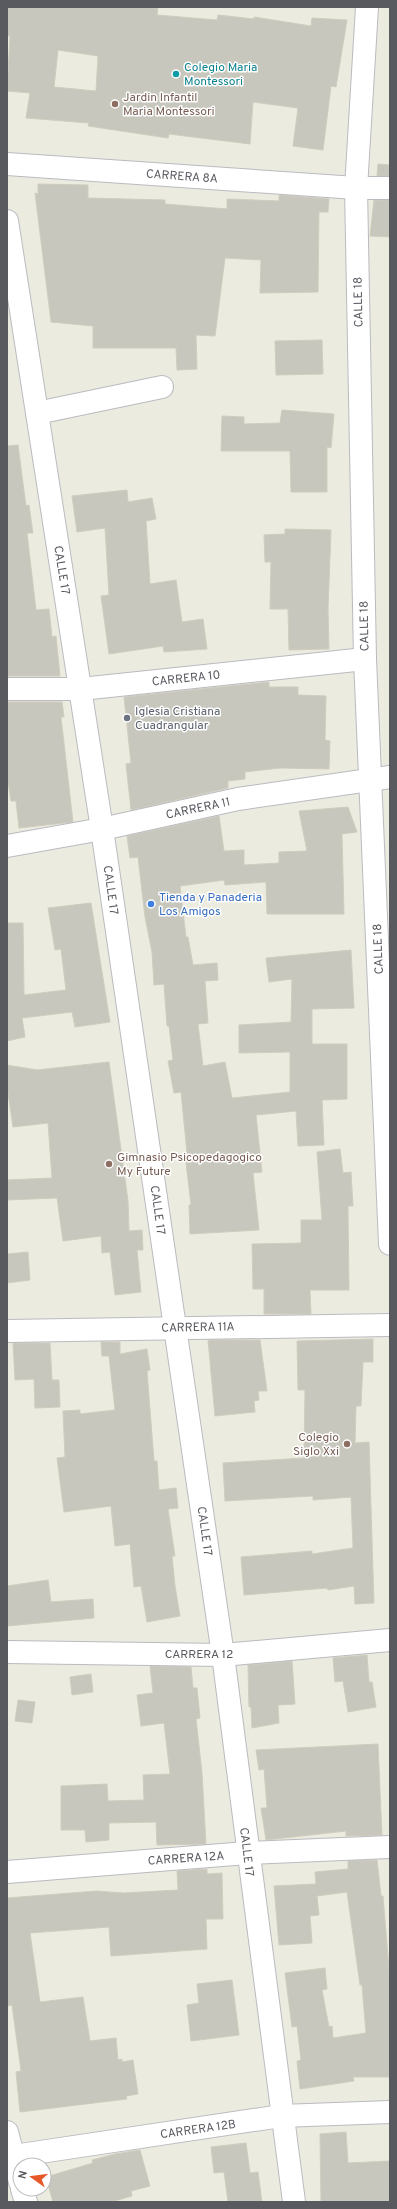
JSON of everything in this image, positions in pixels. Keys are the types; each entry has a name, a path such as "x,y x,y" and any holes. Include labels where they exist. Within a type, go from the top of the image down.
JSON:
{"street":[{"name":"CALLE 18","path":"367,7 356,188 365,659 380,778 390,1244"},
{"name":"CARRERA 8A","path":"7,164 356,188 390,188"},
{"name":"CALLE 17","path":"7,221 81,689 223,1655 281,2116 294,2202"},
{"path":"37,412 162,387"},
{"name":"CARRERA 10","path":"7,688 81,689 365,659"},
{"name":"CARRERA 11","path":"7,846 102,829 238,799 380,778"},
{"name":"CARRERA 11A","path":"7,1331 175,1327 390,1325"},
{"name":"CARRERA 12","path":"7,1652 223,1655 390,1640"},
{"name":"CARRERA 12A","path":"7,1872 247,1853 390,1847"},
{"name":"CARRERA 12B","path":"10,2156 281,2116 390,2112"},
{"path":"7,2132 10,2156"}],"building":[{"path":"7,7 158,7 157,15 217,20 218,15 254,19 254,17 311,26 312,18 347,20 336,87 331,86 323,150 293,146 298,108 253,102 250,144 169,134 168,138 88,126 89,123 26,118 30,93 7,91 10,36 7,36","holes":["58,50 98,56 96,91 54,87"]},
{"path":"378,164 390,165 390,176 377,176"},
{"path":"38,184 88,185 88,198 165,200 165,204 227,209 227,199 279,201 279,195 329,199 328,212 319,212 318,292 260,293 261,260 225,258 215,336 196,335 197,369 177,370 176,348 93,348 93,326 51,322 35,193 38,194"},
{"path":"374,200 390,200 390,237 370,236"},
{"path":"322,340 323,374 276,375 275,341"},
{"path":"282,410 334,414 331,448 327,447 327,492 291,492 290,451 221,451 222,416 244,417 244,424 280,423"},
{"path":"18,445 26,506 29,505 33,533 27,533 36,610 49,609 52,637 56,636 60,676 7,676 7,446"},
{"path":"127,490 128,502 152,498 156,519 146,521 150,584 176,580 182,622 203,619 207,649 164,652 163,646 109,654 101,596 109,595 105,528 77,532 72,496"},
{"path":"285,529 331,530 328,609 329,649 289,650 288,609 270,609 271,562 265,562 264,535 285,534"},
{"path":"269,682 269,687 298,687 298,695 326,696 325,740 330,741 329,769 280,768 245,772 245,779 228,781 228,788 131,810 126,764 131,763 124,697"},
{"path":"7,702 62,702 64,717 61,717 73,822 19,828 16,801 11,801 7,776"},
{"path":"348,807 357,832 342,834 344,914 267,914 266,882 225,885 224,880 180,886 186,937 188,937 193,965 217,963 218,980 205,981 208,1023 198,1024 203,1066 225,1062 232,1098 290,1092 290,1052 239,1053 239,1025 291,1022 292,979 269,982 266,958 351,950 354,1008 312,1009 312,1044 347,1044 347,1099 322,1100 324,1145 298,1146 296,1111 256,1115 262,1172 253,1173 259,1230 190,1234 189,1205 191,1205 185,1154 187,1153 181,1092 174,1093 168,1061 173,1060 169,1026 167,1026 164,984 154,985 152,952 145,917 138,857 130,858 127,836 219,816 224,851 244,850 244,865 279,863 279,852 307,851 299,811"},
{"path":"91,903 110,1022 75,1027 72,1012 22,1018 25,1037 7,1041 7,923 23,923 24,995 66,990 61,949 55,950 48,908"},
{"path":"109,1062 128,1201 129,1231 142,1230 143,1250 137,1250 141,1292 115,1295 110,1252 102,1253 101,1236 63,1241 57,1198 7,1200 7,1180 52,1178 48,1123 13,1127 7,1086 7,1065 37,1070"},
{"path":"340,1149 343,1173 351,1172 353,1206 348,1206 349,1290 310,1290 311,1314 264,1314 264,1289 253,1289 252,1244 301,1243 301,1220 322,1220 317,1152"},
{"path":"28,1252 30,1280 7,1283 7,1254"},
{"path":"373,1339 373,1362 363,1362 361,1406 356,1406 355,1443 369,1442 374,1603 355,1604 354,1586 328,1590 327,1588 244,1595 241,1557 312,1551 312,1554 353,1548 351,1497 313,1500 313,1496 225,1501 223,1463 304,1458 305,1390 298,1390 297,1341"},
{"path":"208,1340 260,1340 267,1391 258,1391 259,1400 254,1401 255,1412 215,1416"},
{"path":"101,1342 120,1342 120,1354 147,1349 150,1370 147,1371 154,1461 157,1461 159,1490 176,1488 178,1508 168,1509 175,1556 172,1556 180,1616 147,1622 141,1586 134,1587 130,1544 115,1546 111,1506 64,1512 57,1458 65,1457 63,1411 80,1410 80,1414 115,1410 109,1356 102,1356"},
{"path":"13,1343 50,1343 52,1380 59,1380 60,1407 35,1408 34,1379 15,1380"},
{"path":"48,1580 51,1602 93,1599 94,1618 7,1626 7,1586"},
{"path":"367,1655 369,1682 372,1682 376,1707 348,1712 343,1681 335,1682 333,1658"},
{"path":"292,1661 295,1704 278,1705 279,1723 252,1728 251,1707 249,1707 248,1665"},
{"path":"150,1666 191,1667 193,1688 197,1688 200,1718 196,1719 202,1773 206,1844 157,1845 156,1822 109,1823 109,1840 86,1842 85,1830 61,1830 61,1786 107,1784 108,1801 144,1800 143,1775 170,1774 164,1723 141,1726 137,1695 153,1693"},
{"path":"91,1674 93,1692 72,1695 70,1677"},
{"path":"18,1700 35,1702 32,1723 15,1721"},
{"path":"378,1744 382,1835 346,1836 346,1831 266,1840 261,1808 267,1808 264,1769 259,1770 256,1750"},
{"path":"377,1860 381,1896 383,1896 390,1981 390,2077 353,2077 354,2081 300,2089 297,2061 301,2060 297,2026 292,2027 285,1973 325,1968 327,1989 322,1990 329,2027 332,2026 333,2038 366,2033 362,1985 360,1985 347,1892 317,1896 319,1915 310,1916 312,1943 279,1945 274,1886 316,1884 315,1872 348,1869 348,1861"},
{"path":"207,1869 207,1874 222,1873 223,1919 206,1919 207,1949 111,1956 109,1927 30,1933 40,2002 83,1997 90,2041 116,2038 118,2060 122,2059 122,2062 133,2060 138,2094 126,2096 127,2099 20,2112 16,2072 21,2071 12,2005 7,2006 7,1898 97,1891 123,1893 178,1890 177,1871"},
{"path":"232,1980 239,2035 191,2041 187,2005 199,2003 197,1984"},
{"path":"346,2132 348,2163 390,2161 390,2202 321,2202 320,2134"},
{"path":"246,2143 250,2173 258,2172 262,2202 228,2202 224,2172 214,2173 211,2147"},
{"path":"140,2150 150,2186 131,2191 132,2196 111,2202 53,2202 52,2197 52,2175 93,2163 92,2160"}],"place":[{"name":"Colegio Maria Montessori","path":"176,74"},
{"name":"Jardin Infantil Maria Montessori","path":"115,104"},
{"name":"Iglesia Cristiana Cuadrangular","path":"127,718"},
{"name":"Tienda y Panaderia Los Amigos","path":"151,904"},
{"name":"Gimnasio Psicopedagogico My Future","path":"109,1164"},
{"name":"Colegio Siglo Xxi","path":"347,1444"}]}
